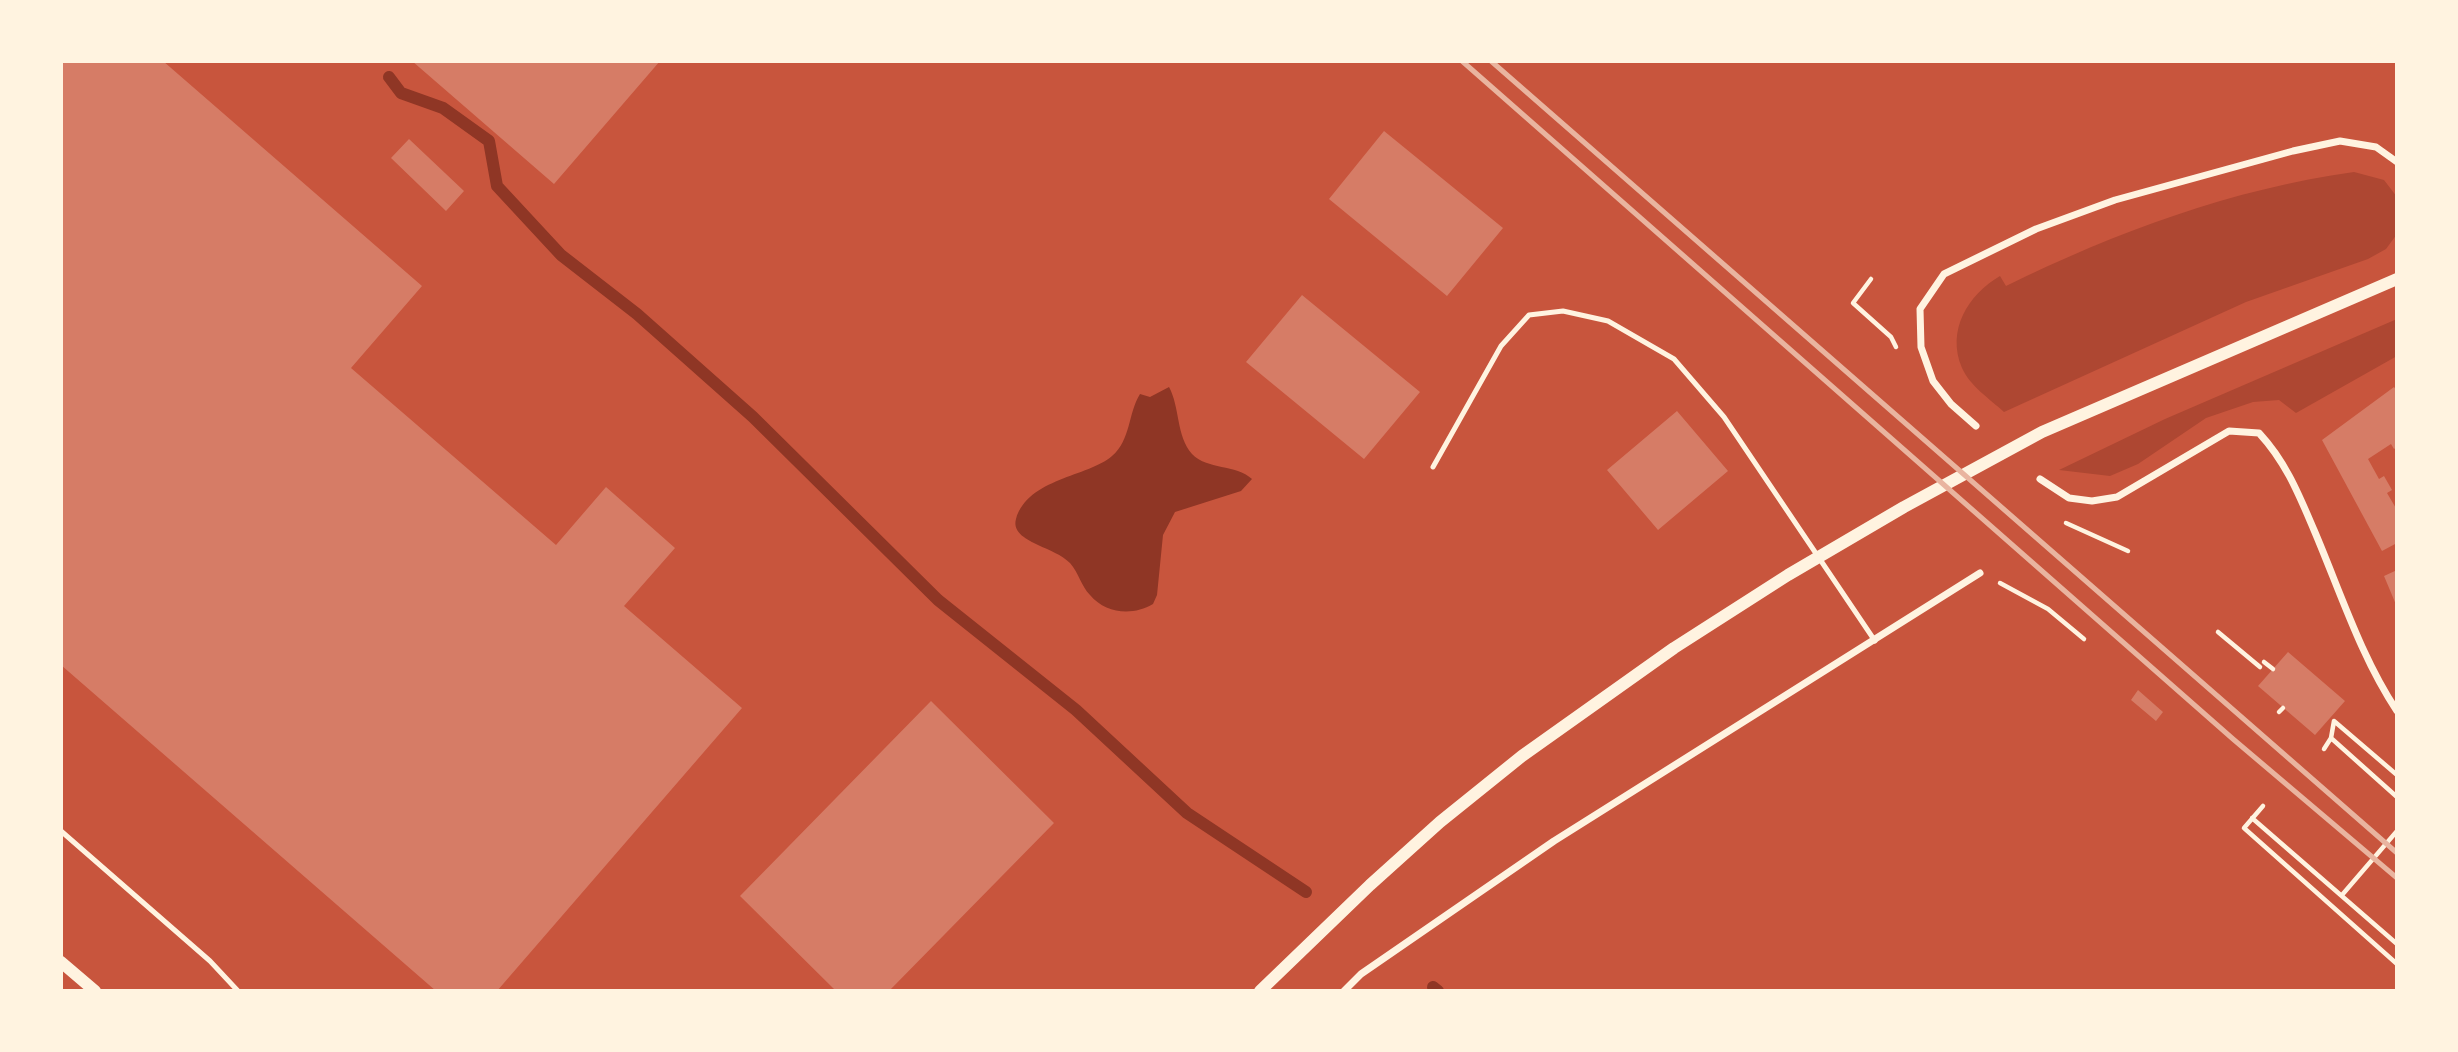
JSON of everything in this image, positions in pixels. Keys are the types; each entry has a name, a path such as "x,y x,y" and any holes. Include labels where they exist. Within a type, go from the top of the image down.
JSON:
{"street":[{"path":"1976,426 1951,404 1933,381 1921,347 1920,309 1944,274 2036,229 2115,200 2293,151 2340,141 2376,146 2397,162"},
{"path":"1260,991 1380,876 1522,756 1674,648 1788,575 1904,507 2042,432 2397,279"},
{"path":"2040,479 2069,498 2092,501 2117,497 2229,432 2259,433 2275,450 2294,483 2367,655 2397,711"},
{"path":"1344,991 1361,974 1554,841 1980,573"},
{"path":"61,962 95,991"}],"lane":[{"path":"1433,467 1501,346 1529,315 1563,311 1608,321 1674,359 1724,417 1875,641"},
{"path":"61,831 210,961 239,991"}],"path":[{"path":"1980,573 2048,609 2084,639"},
{"path":"2218,632 2273,669"},
{"path":"2324,749 2334,721 2397,775"},
{"path":"2330,738 2397,797"},
{"path":"2263,806 2244,828 2397,964"},
{"path":"2252,818 2397,944"},
{"path":"2342,895 2397,831"}],"shaded area":[{"path":"2354,172 2384,180 2397,197 2397,234 2386,249 2368,259 2246,302 2004,412 1975,386 1962,368 1957,340 1963,315 1978,293 2000,276 2006,286 2090,248 2176,215 2264,189"},
{"path":"2397,319 2397,356 2296,413 2279,400 2253,402 2206,418 2138,464 2110,476 2059,470 2165,419"},
{"path":"1169,387 1183,439 1192,454 1205,463 1238,471 1252,479 1241,491 1175,512 1163,535 1157,595 1153,604 1137,610 1120,611 1096,601 1084,588 1067,560 1022,535 1016,528 1016,519 1023,505 1045,487 1089,469 1112,456 1123,442 1140,394 1150,397"}],"building":[{"path":"61,61 163,61 422,286 351,368 556,545 606,487 675,548 624,606 742,708 497,991 436,991 61,665"},
{"path":"412,61 660,61 554,184"},
{"path":"1384,131 1503,228 1447,296 1329,199"},
{"path":"409,139 464,191 446,211 391,158"},
{"path":"1302,295 1420,392 1364,459 1246,362"},
{"path":"2394,387 2397,391 2397,447 2394,449 2391,444 2368,459 2379,479 2384,476 2392,490 2387,493 2397,510 2397,543 2382,551 2322,440"},
{"path":"1677,411 1728,471 1658,530 1607,470"},
{"path":"2397,570 2397,607 2384,576"},
{"path":"2288,652 2345,701 2315,735 2258,686"},
{"path":"2138,690 2163,712 2156,721 2131,700"},
{"path":"931,701 1054,823 889,991 836,991 740,896"}],"waterway":[{"path":"389,77 401,93 443,108 489,141 497,186 561,255 637,314 753,417 938,600 1076,710 1187,813 1306,892"},
{"path":"1433,987 1438,991"}],"railway":[{"path":"1462,61 2233,739 2397,878"},
{"path":"1491,61 2397,853"}]}
